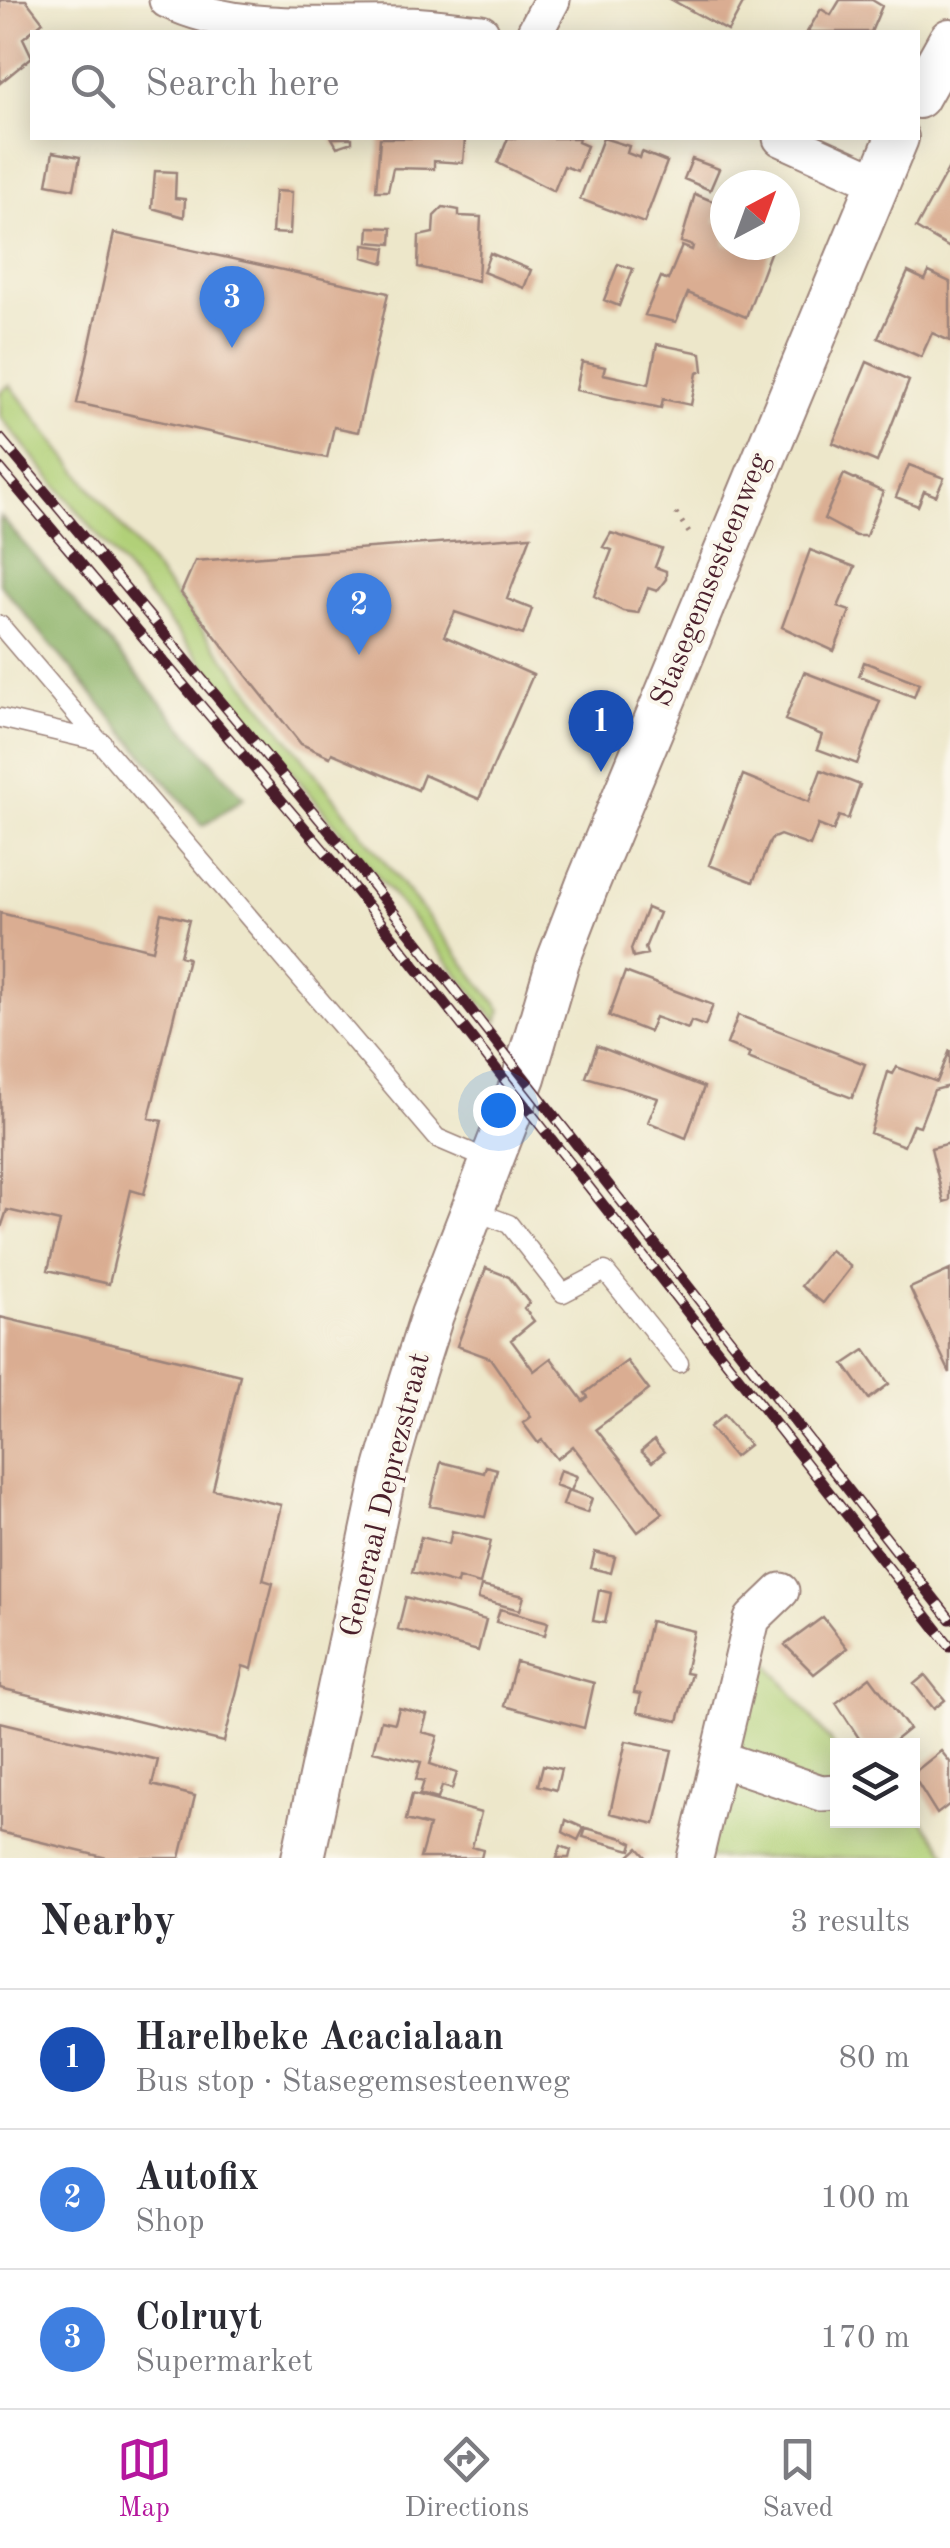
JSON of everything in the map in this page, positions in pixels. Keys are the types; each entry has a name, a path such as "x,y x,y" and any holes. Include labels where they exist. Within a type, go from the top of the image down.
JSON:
{"street":[{"path":"167,0 192,12 256,23 410,25 460,30"},
{"path":"536,30 552,0"},
{"path":"920,93 950,40"},
{"path":"785,140 876,181"},
{"name":"Stasegemsesteenweg","path":"520,1086 576,914 896,140"},
{"name":"Generaal Deprezstraat","path":"303,1858 384,1476 432,1314 520,1086"},
{"path":"695,1858 752,1619 781,1591"},
{"path":"720,1759 821,1793 830,1792"}],"lane":[{"path":"0,625 436,1138 491,1161"},
{"path":"0,718 102,742"},
{"path":"471,1210 509,1224 563,1294 604,1271 679,1363"}],"green space":[{"path":"10,385 501,1010 497,1022 0,416 0,392"},
{"path":"0,516 244,798 203,826 0,584"},
{"path":"760,1642 766,1660 830,1741 830,1828 920,1828 920,1817 950,1858 694,1858"}],"building":[{"path":"0,0 26,0 43,22 23,38 30,59 0,83"},
{"path":"672,0 745,0 726,30"},
{"path":"840,0 872,0 882,6 872,30 808,30 821,9 831,15"},
{"path":"333,140 352,140 352,142 337,147"},
{"path":"380,140 465,140 463,163 434,161 434,169 393,168 388,191 376,191"},
{"path":"507,140 578,140 587,146 577,171 564,166 554,191 498,163"},
{"path":"602,140 629,146 627,153 640,158 642,152 667,162 644,223 580,199"},
{"path":"53,152 80,157 74,189 47,184"},
{"path":"692,159 719,169 710,170 710,190 684,179"},
{"path":"155,171 176,172 175,198 185,199 184,217 152,208"},
{"path":"950,171 950,248 916,228"},
{"path":"275,191 292,192 290,234 272,233"},
{"path":"695,194 710,200 710,260 767,260 746,317 688,293 676,322 645,315 661,277 668,280 682,246 692,250 693,246 681,242"},
{"path":"443,207 459,210 459,216 481,217 478,281 418,267 419,236 433,233 434,216"},
{"path":"369,227 392,228 391,244 368,242"},
{"path":"114,233 388,293 358,432 334,427 327,458 77,403"},
{"path":"364,245 386,248 384,263 363,257"},
{"path":"490,253 531,270 524,288 483,272"},
{"path":"618,264 633,269 619,306 604,300"},
{"path":"908,272 925,280 929,272 950,282 950,341 932,333 921,357 878,338"},
{"path":"657,344 701,353 703,371 697,373 691,405 663,399 661,408 576,390 582,362 605,367 603,374 649,384"},
{"path":"867,362 909,381 877,462 833,443"},
{"path":"909,465 944,478 936,496 924,491 918,506 896,497"},
{"path":"844,474 883,492 866,536 856,536 824,519"},
{"path":"611,533 662,549 655,567 666,571 666,579 657,591 648,588 638,613 623,611 594,596 612,550 603,547"},
{"path":"531,536 507,599 532,609 523,635 455,612 444,636 533,675 479,799 424,775 418,790 301,744 181,593 195,561"},
{"path":"810,550 855,567 838,607 850,611 834,651 782,627"},
{"path":"864,662 919,683 914,697 859,676"},
{"path":"804,672 880,701 857,764 817,749 822,735 785,720"},
{"path":"821,770 860,785 848,819 839,816 833,831 818,825 810,846 780,835 771,839 753,882 709,865 743,775 809,802"},
{"path":"647,908 659,913 645,948 647,954 633,957 631,949"},
{"path":"0,913 153,950 161,913 189,920 180,956 188,958 149,1118 162,1121 144,1194 131,1190 109,1284 48,1270 60,1222 7,1210 0,1231"},
{"path":"625,972 713,1005 705,1026 691,1021 688,1029 655,1017 649,1032 609,1016"},
{"path":"738,1015 865,1064 852,1098 748,1058 750,1053 727,1044"},
{"path":"597,1046 704,1087 686,1138 648,1122 658,1098 586,1077"},
{"path":"950,1050 950,1086 934,1090 920,1126 913,1124 904,1146 870,1133 888,1072 893,1074 897,1067 937,1082"},
{"path":"950,1143 950,1200 944,1202 931,1148"},
{"path":"830,1250 851,1267 823,1303 801,1286"},
{"path":"486,1268 509,1277 529,1303 524,1308 534,1321 511,1340 534,1371 551,1358 583,1401 588,1397 585,1393 627,1361 649,1390 596,1429 663,1513 638,1532 573,1446 557,1459 542,1440 538,1443 523,1423 531,1417 490,1358 457,1346"},
{"path":"950,1270 950,1373 910,1288"},
{"path":"0,1317 240,1375 213,1489 281,1505 263,1580 273,1583 252,1669 243,1666 224,1742 0,1688"},
{"path":"865,1350 889,1384 869,1399 844,1364"},
{"path":"724,1415 749,1445 734,1457 710,1427"},
{"path":"654,1440 664,1452 652,1462 641,1451"},
{"path":"441,1462 484,1473 486,1466 497,1469 485,1517 430,1506"},
{"path":"560,1470 577,1476 571,1491 555,1485"},
{"path":"568,1490 592,1498 587,1513 563,1505"},
{"path":"452,1531 491,1541 480,1584 458,1578 457,1584 412,1572 421,1537 449,1544"},
{"path":"595,1552 615,1557 611,1573 591,1568"},
{"path":"481,1586 524,1596 520,1610 478,1599"},
{"path":"599,1590 611,1593 605,1623 593,1621"},
{"path":"406,1597 486,1620 478,1651 398,1629"},
{"path":"500,1609 548,1622 545,1635 496,1622"},
{"path":"823,1617 847,1648 814,1674 785,1645"},
{"path":"650,1621 694,1631 685,1673 691,1674 678,1721 637,1712 641,1694 634,1693"},
{"path":"516,1662 594,1683 584,1728 504,1706"},
{"path":"925,1675 945,1700 934,1709 914,1684"},
{"path":"870,1677 909,1729 898,1738 859,1738 836,1703"},
{"path":"399,1708 427,1715 422,1732 438,1736 430,1764 457,1773 452,1789 442,1786 438,1799 420,1794 424,1781 416,1779 421,1762 373,1751 381,1720 395,1723"},
{"path":"0,1722 158,1760 152,1785 195,1796 180,1858 107,1858 0,1832"},
{"path":"626,1741 672,1750 655,1824 610,1813"},
{"path":"941,1751 950,1762 950,1804 937,1814 920,1787 920,1768"},
{"path":"543,1765 561,1769 556,1790 538,1785"},
{"path":"412,1794 481,1813 472,1847 483,1850 481,1858 420,1858 429,1826 406,1820"},
{"path":"566,1820 584,1828 578,1840 563,1832"},
{"path":"586,1828 623,1838 633,1843 631,1850 583,1837"},
{"path":"561,1846 571,1850 569,1858 557,1858"},
{"path":"638,1848 647,1858 627,1858"}],"railway":[{"path":"0,438 341,845 950,1619"},
{"path":"0,468 331,859 950,1646"}],"place":[{"name":"Colruyt","path":"232,348"},
{"name":"Autofix","path":"359,655"},
{"name":"Harelbeke Acacialaan","path":"601,772"}]}
